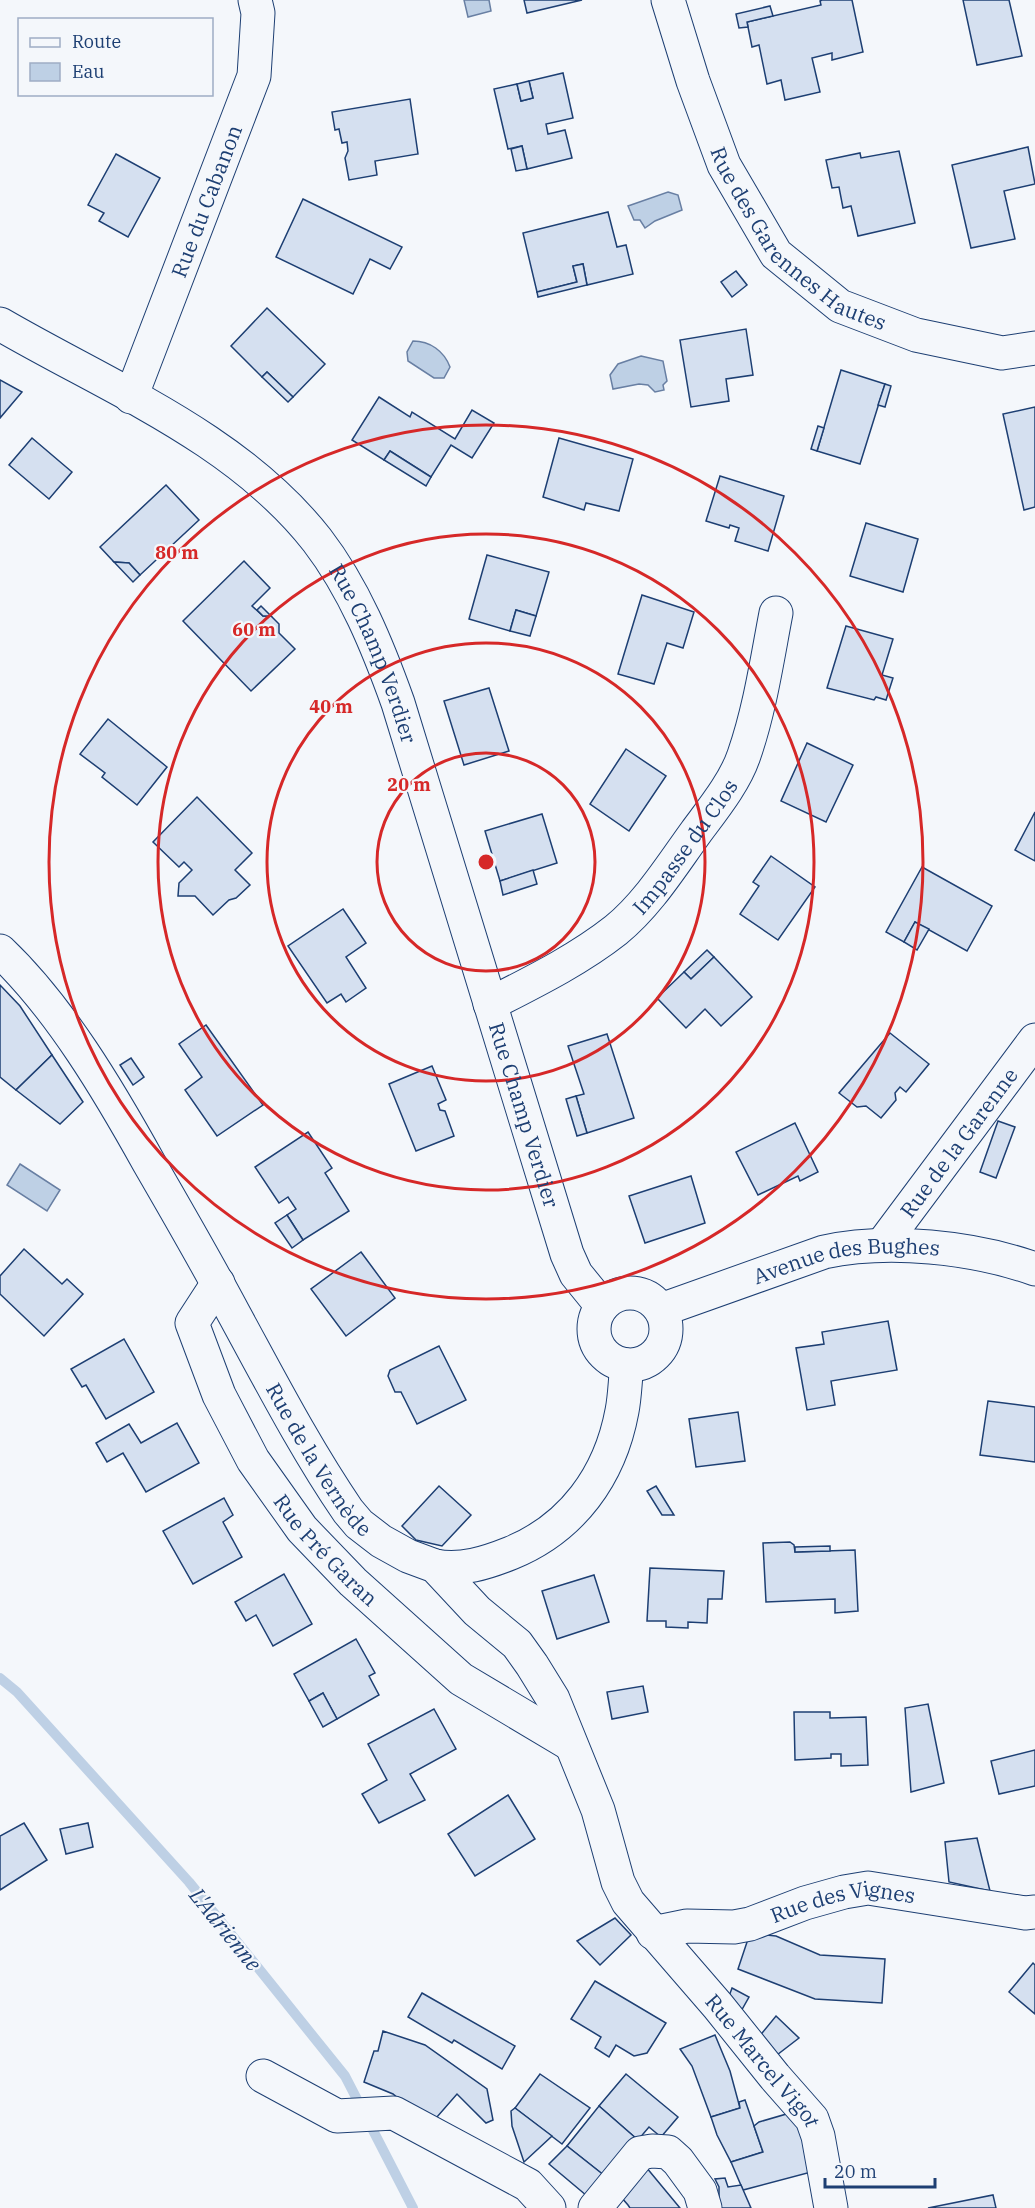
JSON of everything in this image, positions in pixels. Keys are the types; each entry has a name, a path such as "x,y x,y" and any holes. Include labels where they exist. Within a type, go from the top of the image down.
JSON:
{"street":[{"name":"Rue du Cabanon","path":"131,397 254,76 258,13 255,0"},
{"name":"Rue des Garennes Hautes","path":"668,0 693,81 724,165 776,254 840,306 916,335 1002,353 1035,348"},
{"name":"Rue Champ Verdier","path":"0,324 188,428 249,472 283,503 317,540 333,564 380,652 395,693 567,1254 576,1274 602,1306"},
{"name":"Impasse du Clos","path":"490,1004 551,973 616,930 641,904 681,852 740,767 757,707 776,613"},
{"name":"Rue de la Vernède","path":"0,951 34,988 84,1056 128,1124 218,1283 276,1392 348,1511 359,1524 381,1541 408,1556 435,1566 477,1611 516,1644 553,1700 598,1810 618,1882 628,1902 653,1933"},
{"name":"Rue de la Garenne","path":"882,1245 1035,1040"},
{"name":"Avenue des Bughes","path":"661,1310 824,1252 843,1248 882,1245 959,1251 1035,1269"},
{"name":"Rue Pré Garan","path":"218,1283 192,1323 219,1395 253,1460 302,1529 353,1582 461,1679 570,1744"},
{"path":"624,1293 636,1293 648,1297 661,1310 667,1327 666,1339 652,1358 642,1363 627,1365 611,1359 598,1344 594,1325 602,1306 612,1297 624,1293"},
{"path":"435,1566 452,1569 497,1558 524,1548 550,1532 572,1514 590,1492 612,1446 622,1413 627,1365"},
{"name":"Rue des Vignes","path":"653,1933 687,1926 734,1927 750,1924 805,1903 851,1890 868,1888 1025,1913 1035,1912"},
{"name":"Rue Marcel Vigot","path":"653,1933 718,2006 812,2119 818,2136 831,2208"},
{"path":"263,2076 337,2116 394,2113 528,2185 549,2208"},
{"path":"595,2208 640,2153 652,2151 668,2152 678,2160 700,2191 705,2208"}],"water":[{"path":"464,0 489,0 491,11 468,17"},
{"path":"668,192 678,195 682,210 655,221 645,228 640,220 634,220 628,206"},
{"path":"413,341 431,345 444,356 450,367 444,378 434,378 408,361 407,352"},
{"path":"641,356 663,361 667,381 663,385 664,390 655,392 648,385 639,384 613,389 610,375 618,364"},
{"path":"20,1164 60,1190 47,1211 7,1185"}],"building":[{"path":"524,0 582,0 527,13"},
{"path":"822,0 852,0 863,52 832,60 832,53 812,58 820,92 785,100 781,80 767,84 759,45 752,47 747,22 821,5"},
{"path":"963,0 1009,0 1022,56 977,65"},
{"path":"770,6 773,16 747,22 748,27 739,28 736,14"},
{"path":"563,73 573,118 546,124 548,134 565,130 572,158 527,169 522,146 508,149 494,89 517,84 521,101 533,98 529,81"},
{"path":"529,81 533,98 521,101 517,84"},
{"path":"410,99 418,154 375,161 377,175 349,180 345,158 348,151 347,142 342,143 339,129 335,130 332,112"},
{"path":"522,146 527,169 516,171 511,149"},
{"path":"1028,147 1035,184 1004,191 1015,239 971,248 952,165"},
{"path":"899,151 915,223 858,236 851,206 843,208 839,187 832,188 826,160 860,153 861,158"},
{"path":"116,154 160,178 128,237 99,221 104,213 88,205"},
{"path":"303,199 402,247 390,269 370,259 353,294 276,257"},
{"path":"608,212 617,247 626,245 633,274 587,285 583,264 573,266 577,282 537,292 523,233"},
{"path":"583,264 587,285 538,297 537,292 577,282 573,266"},
{"path":"736,271 747,285 732,297 721,282"},
{"path":"267,308 325,364 293,397 267,372 262,377 231,346"},
{"path":"746,329 753,375 726,379 729,401 691,407 680,340"},
{"path":"841,370 885,384 860,464 817,451"},
{"path":"267,372 293,397 288,402 262,377"},
{"path":"0,380 22,392 0,418"},
{"path":"885,384 891,386 885,407 878,405"},
{"path":"379,397 410,417 412,412 455,439 472,410 494,423 472,458 451,445 431,477 390,451 384,460 352,440"},
{"path":"1035,407 1035,507 1024,510 1003,414"},
{"path":"818,426 824,428 817,451 811,449"},
{"path":"32,438 72,472 49,499 9,465"},
{"path":"559,438 633,459 619,511 586,503 584,510 543,497"},
{"path":"390,451 431,477 426,486 384,460"},
{"path":"720,476 784,496 768,551 735,541 739,528 730,525 729,528 706,521"},
{"path":"166,485 199,520 140,575 129,563 114,562 100,547"},
{"path":"866,523 918,539 903,592 850,576"},
{"path":"487,555 549,572 536,616 516,610 510,631 469,619"},
{"path":"244,561 270,588 252,606 263,616 271,616 279,624 279,633 295,649 251,691 183,621"},
{"path":"114,562 129,563 140,575 133,582"},
{"path":"642,595 694,612 683,648 667,643 654,684 618,674"},
{"path":"261,606 271,616 263,616 257,610"},
{"path":"516,610 536,616 530,636 510,631"},
{"path":"846,626 893,639 882,675 893,678 886,700 876,697 874,700 827,688"},
{"path":"489,688 509,751 464,765 444,701"},
{"path":"108,719 167,767 137,805 102,777 105,773 80,754"},
{"path":"807,743 853,765 826,822 781,801"},
{"path":"626,749 666,776 629,831 590,804"},
{"path":"197,797 252,853 235,870 250,885 213,915 195,896 178,896 179,883 192,870 184,862 179,867 153,842"},
{"path":"1035,812 1035,861 1015,850"},
{"path":"542,814 557,863 500,881 485,831"},
{"path":"771,856 815,887 778,940 740,914 759,886 753,882"},
{"path":"922,867 992,906 967,951 915,922 904,942 886,932"},
{"path":"533,870 537,884 503,895 500,881"},
{"path":"343,909 366,943 346,957 366,988 346,1002 341,994 327,1003 288,946"},
{"path":"915,922 929,929 917,950 904,942"},
{"path":"707,950 714,957 691,979 684,972"},
{"path":"714,957 752,997 721,1026 705,1009 686,1028 657,998 684,972 691,979"},
{"path":"0,985 20,1006 52,1055 16,1090 0,1077"},
{"path":"206,1025 263,1105 217,1136 185,1090 202,1077 179,1044"},
{"path":"890,1033 929,1064 906,1092 900,1087 895,1093 896,1100 881,1118 866,1106 857,1107 839,1093"},
{"path":"607,1034 634,1118 587,1133 576,1096 584,1094 568,1046"},
{"path":"52,1055 83,1102 60,1124 16,1090"},
{"path":"131,1058 144,1077 133,1085 120,1065"},
{"path":"432,1066 446,1100 438,1104 440,1110 445,1111 454,1136 416,1151 389,1084"},
{"path":"576,1096 587,1133 577,1136 566,1099"},
{"path":"998,1121 1015,1127 996,1178 980,1172"},
{"path":"795,1123 818,1172 800,1181 798,1176 758,1195 736,1152"},
{"path":"308,1132 332,1168 325,1173 349,1211 303,1240 287,1215 296,1209 288,1197 279,1203 255,1167"},
{"path":"691,1176 705,1223 645,1243 629,1196"},
{"path":"287,1215 303,1240 292,1248 275,1223"},
{"path":"24,1249 62,1284 67,1279 83,1294 44,1336 0,1294 0,1276"},
{"path":"361,1252 395,1298 346,1336 311,1289"},
{"path":"888,1321 897,1370 831,1381 835,1405 807,1410 796,1348 824,1344 822,1332"},
{"path":"124,1339 154,1392 106,1419 86,1385 82,1387 71,1369"},
{"path":"439,1346 466,1400 417,1424 401,1392 395,1392 388,1376 390,1370"},
{"path":"988,1401 1035,1407 1035,1462 980,1455"},
{"path":"738,1412 745,1461 696,1467 689,1419"},
{"path":"177,1423 199,1463 146,1492 123,1453 107,1462 96,1443 129,1424 141,1443"},
{"path":"439,1486 471,1515 442,1546 416,1540 402,1526"},
{"path":"656,1486 674,1515 662,1515 647,1491"},
{"path":"224,1498 233,1515 223,1522 242,1557 193,1584 163,1531"},
{"path":"790,1542 794,1545 795,1552 855,1550 858,1611 835,1613 835,1599 766,1602 763,1543"},
{"path":"830,1546 830,1551 795,1552 795,1547"},
{"path":"650,1568 724,1571 722,1599 708,1599 707,1623 688,1622 688,1628 666,1627 666,1621 647,1621"},
{"path":"284,1574 312,1624 273,1646 256,1615 246,1621 235,1602"},
{"path":"594,1575 609,1622 557,1639 542,1591"},
{"path":"356,1639 375,1673 369,1676 379,1695 337,1719 323,1693 309,1701 294,1674"},
{"path":"643,1686 648,1712 612,1719 607,1692"},
{"path":"323,1693 337,1719 323,1727 309,1701"},
{"path":"928,1704 944,1783 911,1792 905,1708"},
{"path":"434,1709 456,1749 410,1774 425,1800 379,1823 362,1794 387,1780 368,1744"},
{"path":"794,1712 830,1712 830,1718 866,1717 868,1765 841,1766 841,1754 831,1754 831,1758 795,1760"},
{"path":"1035,1750 1035,1786 999,1794 991,1761"},
{"path":"508,1795 535,1839 475,1876 448,1834"},
{"path":"24,1823 47,1860 0,1890 0,1836"},
{"path":"88,1823 93,1847 66,1854 60,1829"},
{"path":"977,1838 990,1891 949,1882 945,1842"},
{"path":"615,1918 631,1935 600,1965 577,1941"},
{"path":"750,1933 776,1936 820,1955 885,1959 882,2003 815,1999 738,1969"},
{"path":"1033,1963 1035,1965 1035,2014 1009,1992"},
{"path":"595,1981 666,2023 647,2053 634,2056 616,2045 609,2057 595,2048 601,2037 571,2019"},
{"path":"732,1988 749,1997 740,2013 728,1999"},
{"path":"422,1993 515,2046 502,2069 454,2040 452,2043 408,2017"},
{"path":"776,2016 799,2038 773,2058 758,2038"},
{"path":"383,2031 425,2045 487,2089 493,2120 486,2123 457,2094 430,2125 393,2094 364,2082 374,2051 378,2051"},
{"path":"715,2035 730,2071 740,2108 711,2117 692,2066 680,2049"},
{"path":"540,2074 590,2108 562,2144 515,2108"},
{"path":"626,2074 678,2117 661,2137 649,2127 638,2140 599,2106"},
{"path":"745,2100 763,2152 731,2162 717,2135 711,2117 740,2108 739,2102"},
{"path":"599,2106 638,2140 610,2180 567,2146"},
{"path":"515,2108 552,2136 524,2162 512,2126 511,2111"},
{"path":"790,2113 809,2148 815,2171 743,2190 731,2162 763,2152 754,2126 759,2122"},
{"path":"567,2146 610,2180 593,2201 549,2164"},
{"path":"646,2167 680,2208 630,2208 615,2190"},
{"path":"725,2178 728,2187 741,2185 751,2208 719,2208 719,2187 715,2179"},
{"path":"993,2195 996,2208 928,2208"}],"waterway":[{"name":"L'Adrienne","path":"0,1678 17,1692 189,1882 345,2076 413,2208"}]}
